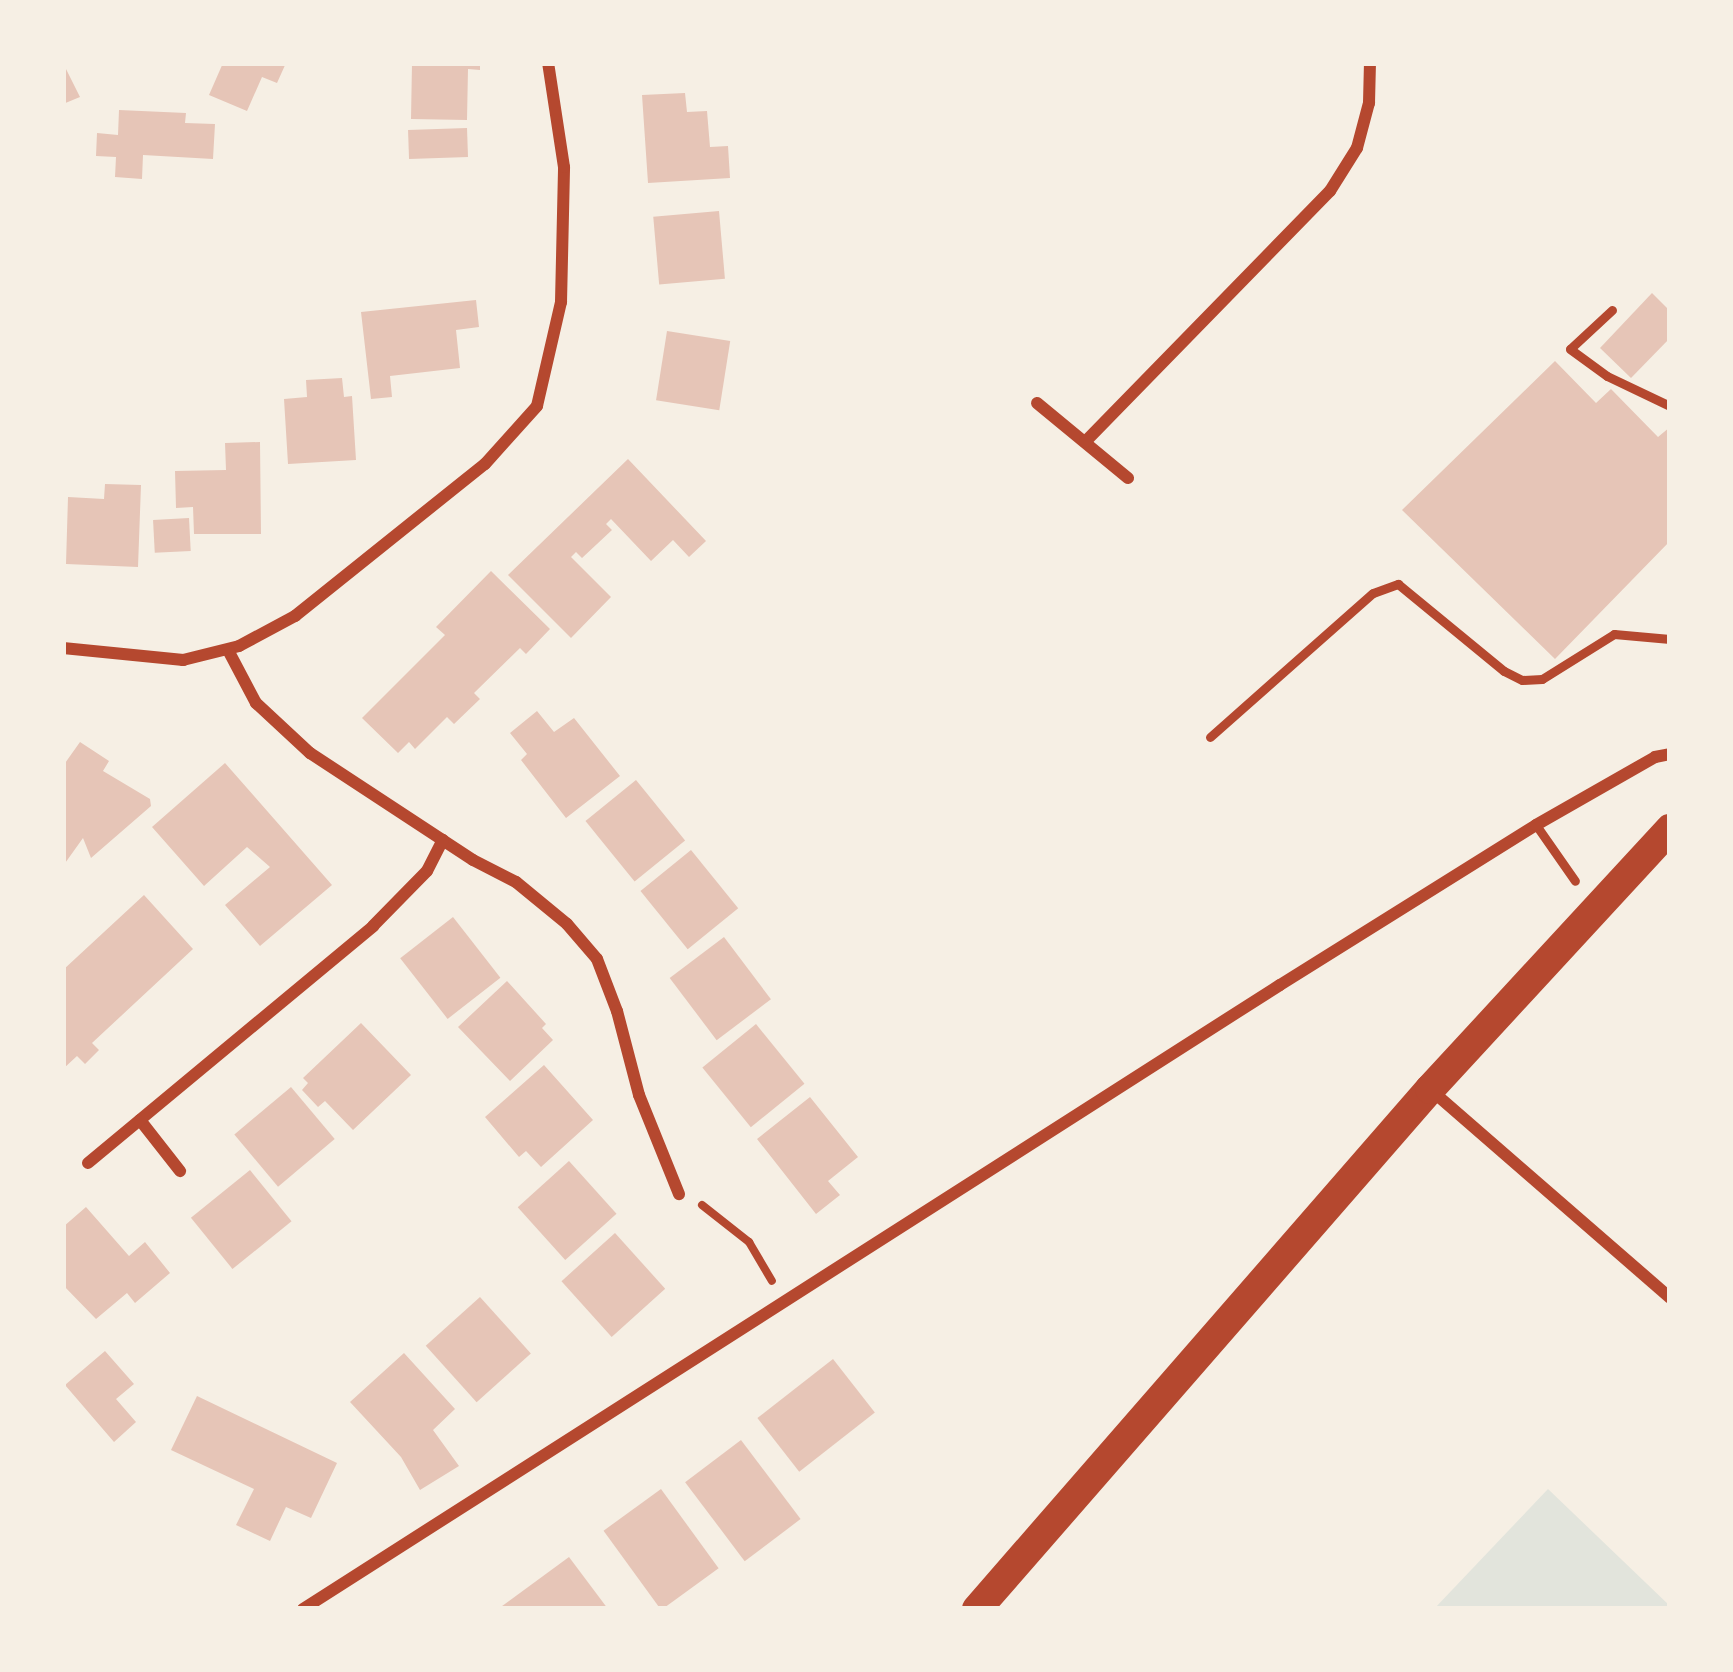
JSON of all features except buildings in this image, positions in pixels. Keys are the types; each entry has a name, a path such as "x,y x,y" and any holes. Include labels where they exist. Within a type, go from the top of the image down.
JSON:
{"main road":[{"path":"976,1609 1430,1089 1670,829"}],"street":[{"path":"63,648 183,660 228,650 295,616 485,464 537,406 561,302 565,167 548,63"},
{"path":"1085,442 1330,191 1357,148 1369,103 1370,63"},
{"path":"1037,403 1128,478"},
{"path":"228,650 256,703 310,753 442,840 517,882 567,924 597,959 639,1095 679,1194"},
{"path":"304,1609 1536,825 1655,757 1670,754"},
{"path":"88,1163 373,926 427,871 442,840"},
{"path":"1430,1089 1670,1298"},
{"path":"140,1120 180,1171"}],"lane":[{"path":"1612,310 1570,349 1607,376 1670,406"},
{"path":"1210,737 1372,593 1398,584 1504,671 1522,680 1542,679 1614,634 1670,638"},
{"path":"1536,825 1575,881"}],"path":[{"path":"679,1194 749,1242 784,1303"}],"shaded area":[{"path":"1548,1489 1670,1606 1670,1609 1434,1609"}]}
